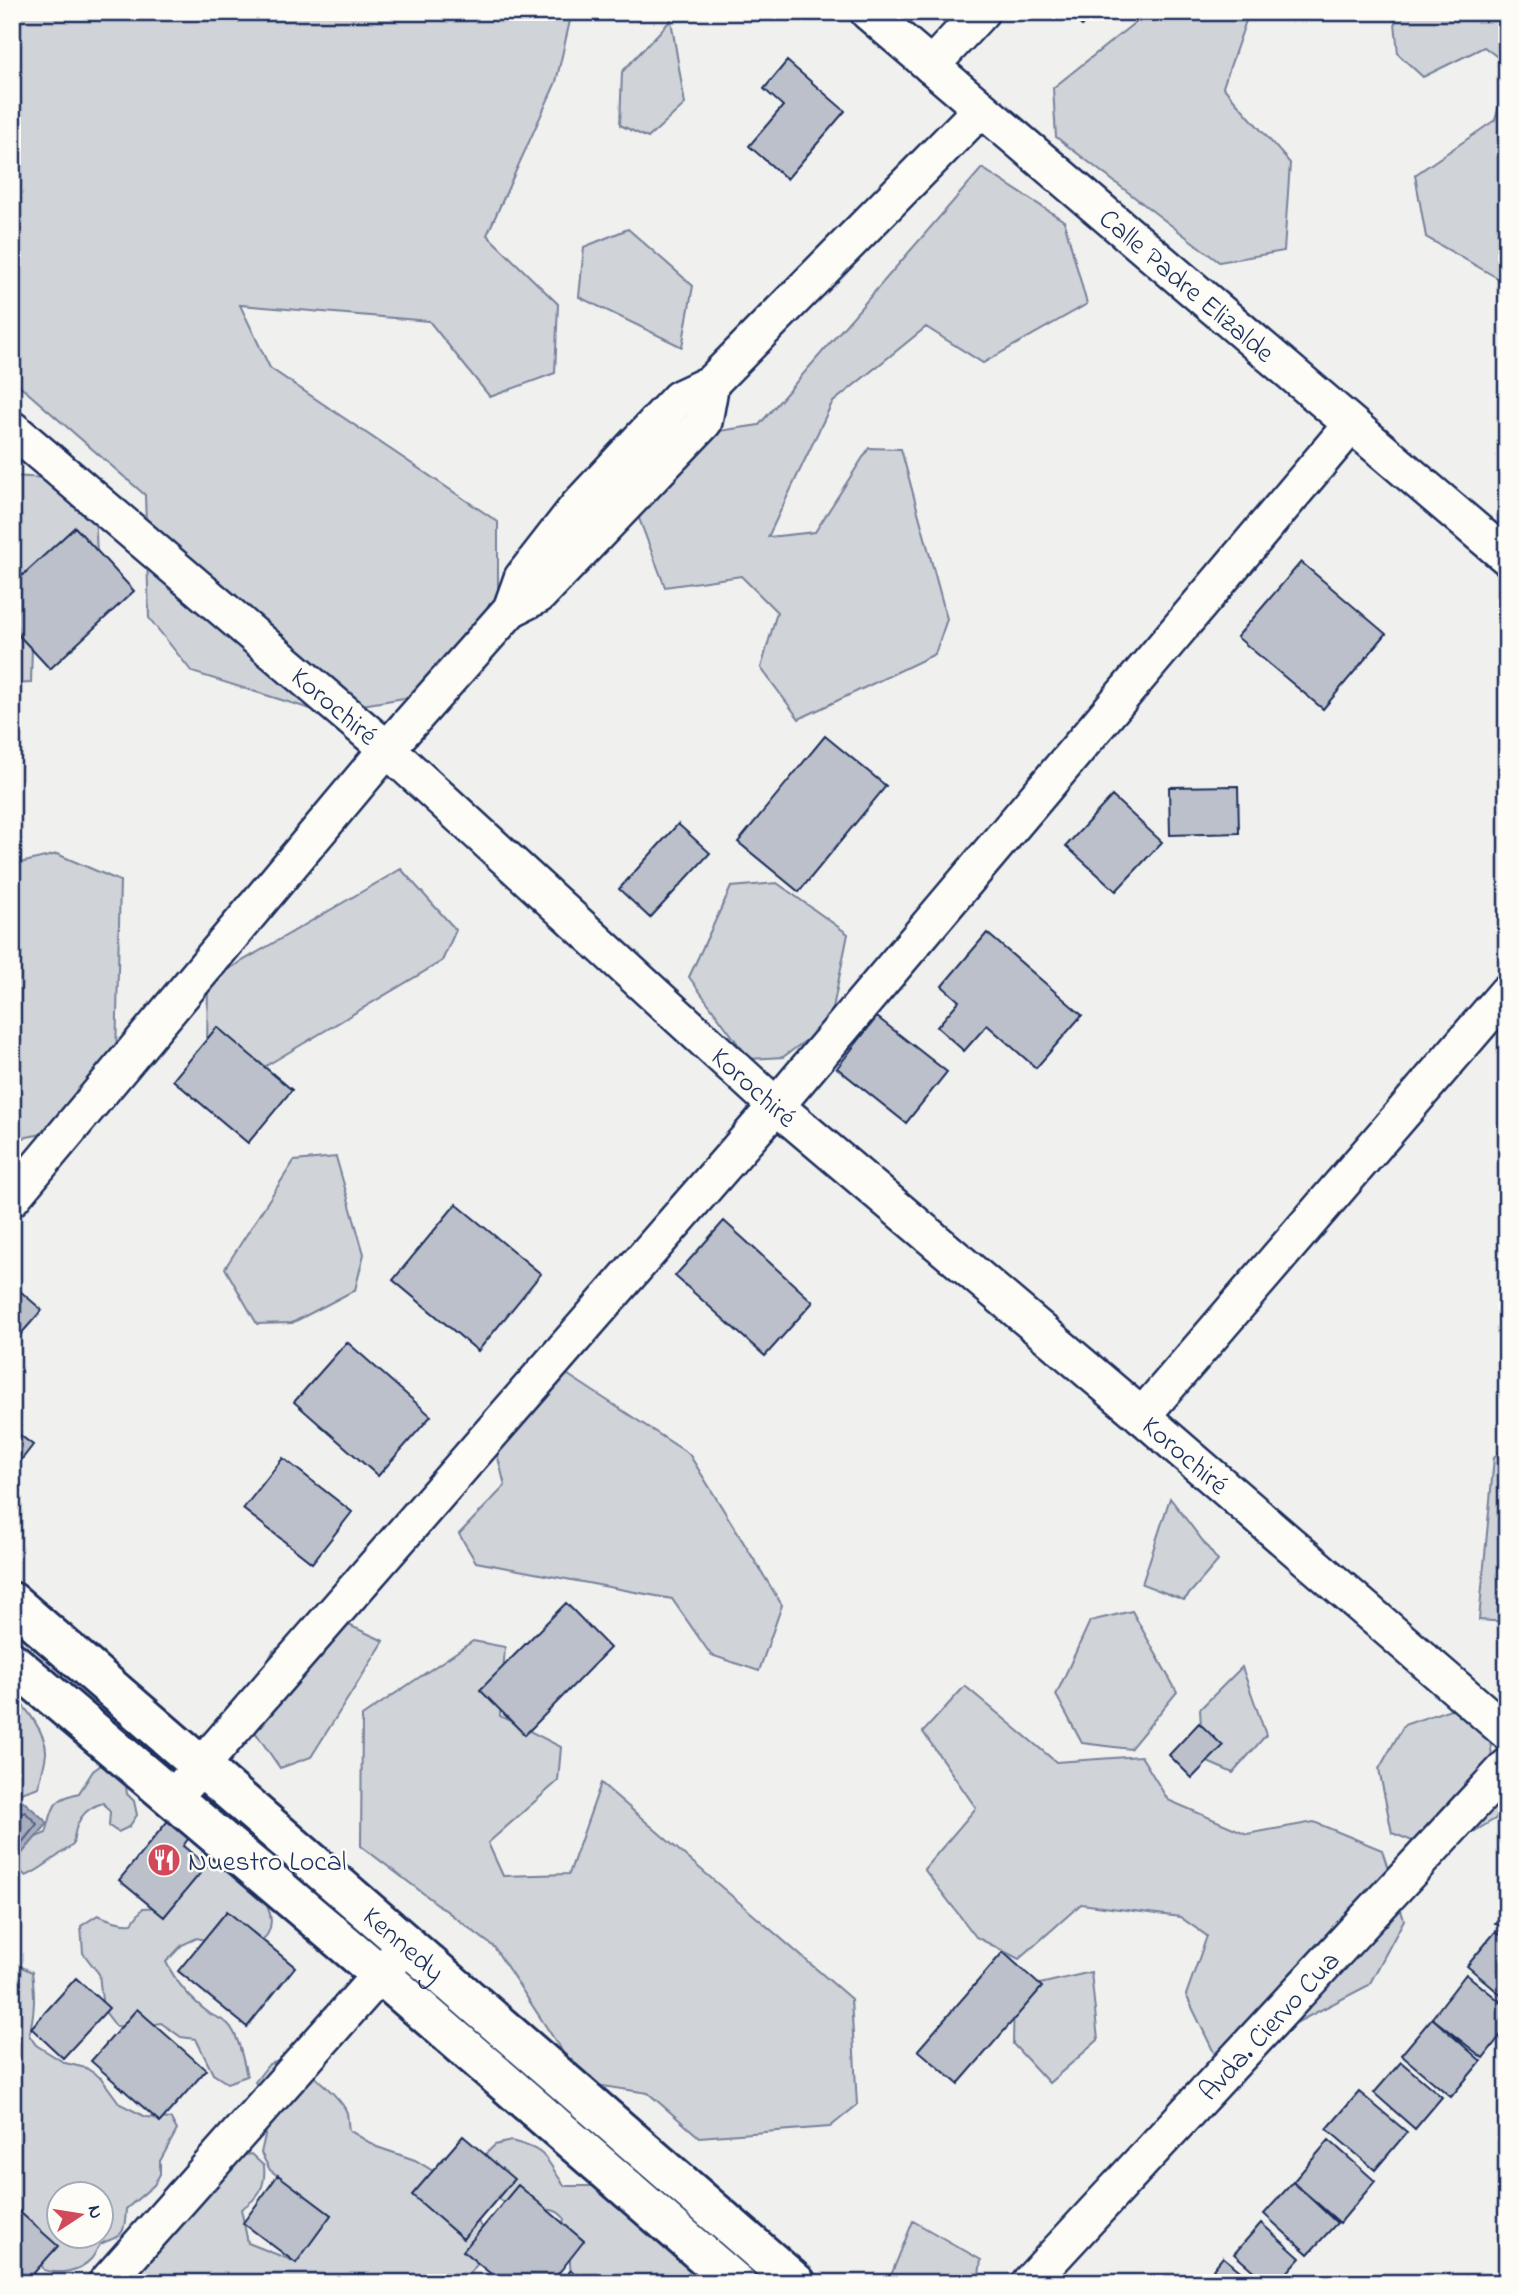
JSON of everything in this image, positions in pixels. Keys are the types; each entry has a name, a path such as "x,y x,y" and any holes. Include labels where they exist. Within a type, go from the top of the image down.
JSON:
{"main road":[{"name":"Kennedy","path":"12,1602 796,2283"},
{"name":"Kennedy","path":"12,1662 380,1974 736,2283"}],"street":[{"name":"Calle Padre Elizalde","path":"868,12 1507,557"},
{"path":"931,66 981,12"},
{"path":"12,1198 387,749 511,609 539,595 704,422 710,383 981,109"},
{"path":"173,1798 776,1106 1351,425"},
{"name":"Korochiré","path":"12,429 387,749 776,1106 1142,1416 1507,1732"},
{"path":"1142,1416 1507,992"},
{"name":"Avda. Ciervo Cua","path":"1029,2283 1507,1767"},
{"path":"106,2283 407,1944"}],"shaded area":[{"path":"12,12 572,12 556,82 487,235 558,304 555,373 490,397 429,321 240,305 270,368 498,522 498,628 422,695 320,712 192,672 149,618 145,495 12,379"},
{"path":"1148,12 1249,12 1223,87 1290,163 1284,251 1219,262 1056,137 1053,88"},
{"path":"1394,12 1507,12 1507,64 1484,47 1423,77 1398,54"},
{"path":"671,20 685,104 648,138 620,125 622,72"},
{"path":"1507,80 1507,278 1501,280 1426,237 1415,175 1495,120"},
{"path":"982,168 1064,221 1087,304 983,363 926,327 832,403 768,537 815,532 869,448 901,449 947,619 935,654 799,719 761,668 777,612 741,576 665,587 612,447 759,425"},
{"path":"628,229 693,286 682,347 579,297 584,247"},
{"path":"12,476 94,481 98,583 33,612 31,683 12,684"},
{"path":"57,854 120,881 116,1060 42,1134 12,1140 12,865"},
{"path":"401,869 456,930 442,961 264,1067 207,1049 208,981"},
{"path":"777,883 848,934 830,1023 783,1057 749,1059 689,977 731,887"},
{"path":"336,1157 364,1254 355,1290 292,1323 257,1324 225,1268 294,1161"},
{"path":"559,1369 689,1454 782,1605 759,1671 711,1655 672,1599 476,1562 459,1534 505,1486 487,1413"},
{"path":"1507,1445 1507,1622 1479,1620 1494,1457"},
{"path":"1170,1498 1218,1561 1184,1600 1142,1584"},
{"path":"1132,1611 1177,1692 1130,1749 1082,1743 1056,1695 1090,1621"},
{"path":"331,1617 384,1641 311,1757 280,1768 242,1713 273,1651"},
{"path":"473,1641 505,1647 500,1716 561,1747 558,1781 488,1843 503,1876 569,1874 601,1783 851,1999 857,2105 830,2127 699,2137 648,2093 583,2083 494,1947 361,1846 362,1716"},
{"path":"1242,1667 1266,1735 1233,1773 1203,1760 1200,1709"},
{"path":"965,1686 1056,1762 1141,1756 1168,1800 1247,1834 1314,1822 1382,1850 1404,1920 1369,1985 1219,2063 1186,1995 1207,1936 1180,1917 1081,1904 1019,1959 976,1937 924,1869 976,1808 923,1732"},
{"path":"12,1695 35,1721 46,1753 39,1787 12,1796"},
{"path":"1459,1706 1488,1726 1500,1816 1440,1852 1392,1833 1379,1769 1404,1725"},
{"path":"108,1760 124,1770 127,1794 134,1801 137,1815 129,1827 118,1832 109,1826 110,1812 103,1803 96,1806 81,1818 73,1845 26,1876 19,1870 16,1853 26,1841 46,1833 52,1811 58,1802 79,1793 93,1771"},
{"path":"221,1863 239,1875 265,1902 271,1922 267,1935 256,1946 229,1946 197,1938 182,1945 166,1962 190,1996 232,2029 247,2076 227,2083 213,2074 196,2039 181,2037 161,2023 134,2028 116,2026 103,2009 99,1974 83,1953 81,1926 98,1915 132,1923 143,1908 164,1907 193,1872"},
{"path":"12,1962 32,1972 34,2004 29,2035 36,2045 65,2063 86,2068 101,2078 120,2104 146,2117 171,2119 177,2130 160,2161 160,2174 154,2185 126,2209 125,2224 116,2237 116,2180 46,2180 46,2250 96,2250 81,2267 62,2272 44,2270 37,2257 12,2231"},
{"path":"1091,1972 1098,2040 1049,2083 1013,2044 1014,1990"},
{"path":"293,2057 338,2099 347,2113 349,2130 377,2147 415,2160 433,2171 443,2190 470,2212 489,2235 487,2254 460,2283 66,2283 103,2274 169,2183 186,2173 251,2154 264,2166 264,2173 260,2191 241,2209 248,2243 296,2262 331,2215 270,2170 261,2153 266,2131 249,2111 264,2096 255,2082 269,2064"},
{"path":"511,2141 540,2152 565,2186 609,2186 710,2283 577,2283 571,2272 564,2218 554,2210 523,2211 513,2208 485,2188 479,2160 495,2145"},
{"path":"913,2221 981,2260 978,2283 898,2283 890,2278"}],"water":[{"path":"23,1801 48,1823 12,1865 12,1814"}],"building":[{"path":"1067,12 1095,12 1082,26"},
{"path":"787,61 845,111 787,179 749,146 783,106 764,89"},
{"path":"75,527 134,591 50,669 12,628 12,585"},
{"path":"1301,562 1386,634 1323,709 1237,637"},
{"path":"825,736 886,786 799,892 738,842"},
{"path":"1238,786 1239,833 1170,835 1169,787"},
{"path":"1112,796 1162,842 1116,891 1066,846"},
{"path":"678,824 710,853 650,918 619,889"},
{"path":"987,933 1082,1015 1036,1068 987,1025 964,1051 937,1027 959,1001 942,986"},
{"path":"877,1017 947,1072 906,1123 837,1068"},
{"path":"217,1027 292,1090 248,1143 173,1080"},
{"path":"456,1204 541,1274 478,1351 393,1280"},
{"path":"724,1221 813,1302 765,1356 675,1276"},
{"path":"12,1284 42,1310 12,1344"},
{"path":"347,1342 431,1416 378,1476 294,1402"},
{"path":"12,1429 33,1445 12,1472"},
{"path":"283,1458 352,1512 312,1563 243,1509"},
{"path":"566,1603 610,1648 525,1735 480,1690"},
{"path":"1199,1723 1223,1746 1192,1778 1169,1755"},
{"path":"171,1817 191,1835 183,1846 207,1865 164,1917 119,1880"},
{"path":"1507,1908 1507,1932 1495,1923"},
{"path":"227,1911 295,1967 247,2027 178,1971"},
{"path":"1496,1931 1507,1940 1507,2000 1467,1966"},
{"path":"1003,1952 1042,1987 958,2084 918,2050"},
{"path":"1466,1974 1507,2007 1507,2027 1483,2058 1432,2018"},
{"path":"76,1978 109,2008 63,2058 31,2028"},
{"path":"137,2009 206,2070 160,2122 91,2061"},
{"path":"1432,2018 1481,2061 1451,2097 1401,2055"},
{"path":"1401,2062 1442,2097 1415,2129 1374,2093"},
{"path":"1359,2092 1407,2132 1375,2170 1327,2129"},
{"path":"463,2136 514,2179 463,2239 412,2195"},
{"path":"1329,2140 1375,2181 1340,2223 1293,2182"},
{"path":"278,2175 331,2215 296,2263 243,2223"},
{"path":"1293,2182 1337,2223 1308,2254 1264,2214"},
{"path":"518,2185 584,2241 551,2283 502,2283 463,2251"},
{"path":"12,2205 46,2235 46,2250 54,2250 25,2283 12,2283"},
{"path":"1261,2223 1300,2258 1278,2283 1267,2283 1234,2254"},
{"path":"1223,2257 1255,2283 1202,2283"},
{"path":"571,2270 585,2283 560,2283"}],"place":[{"name":"Nuestro Local","path":"164,1860"}]}
